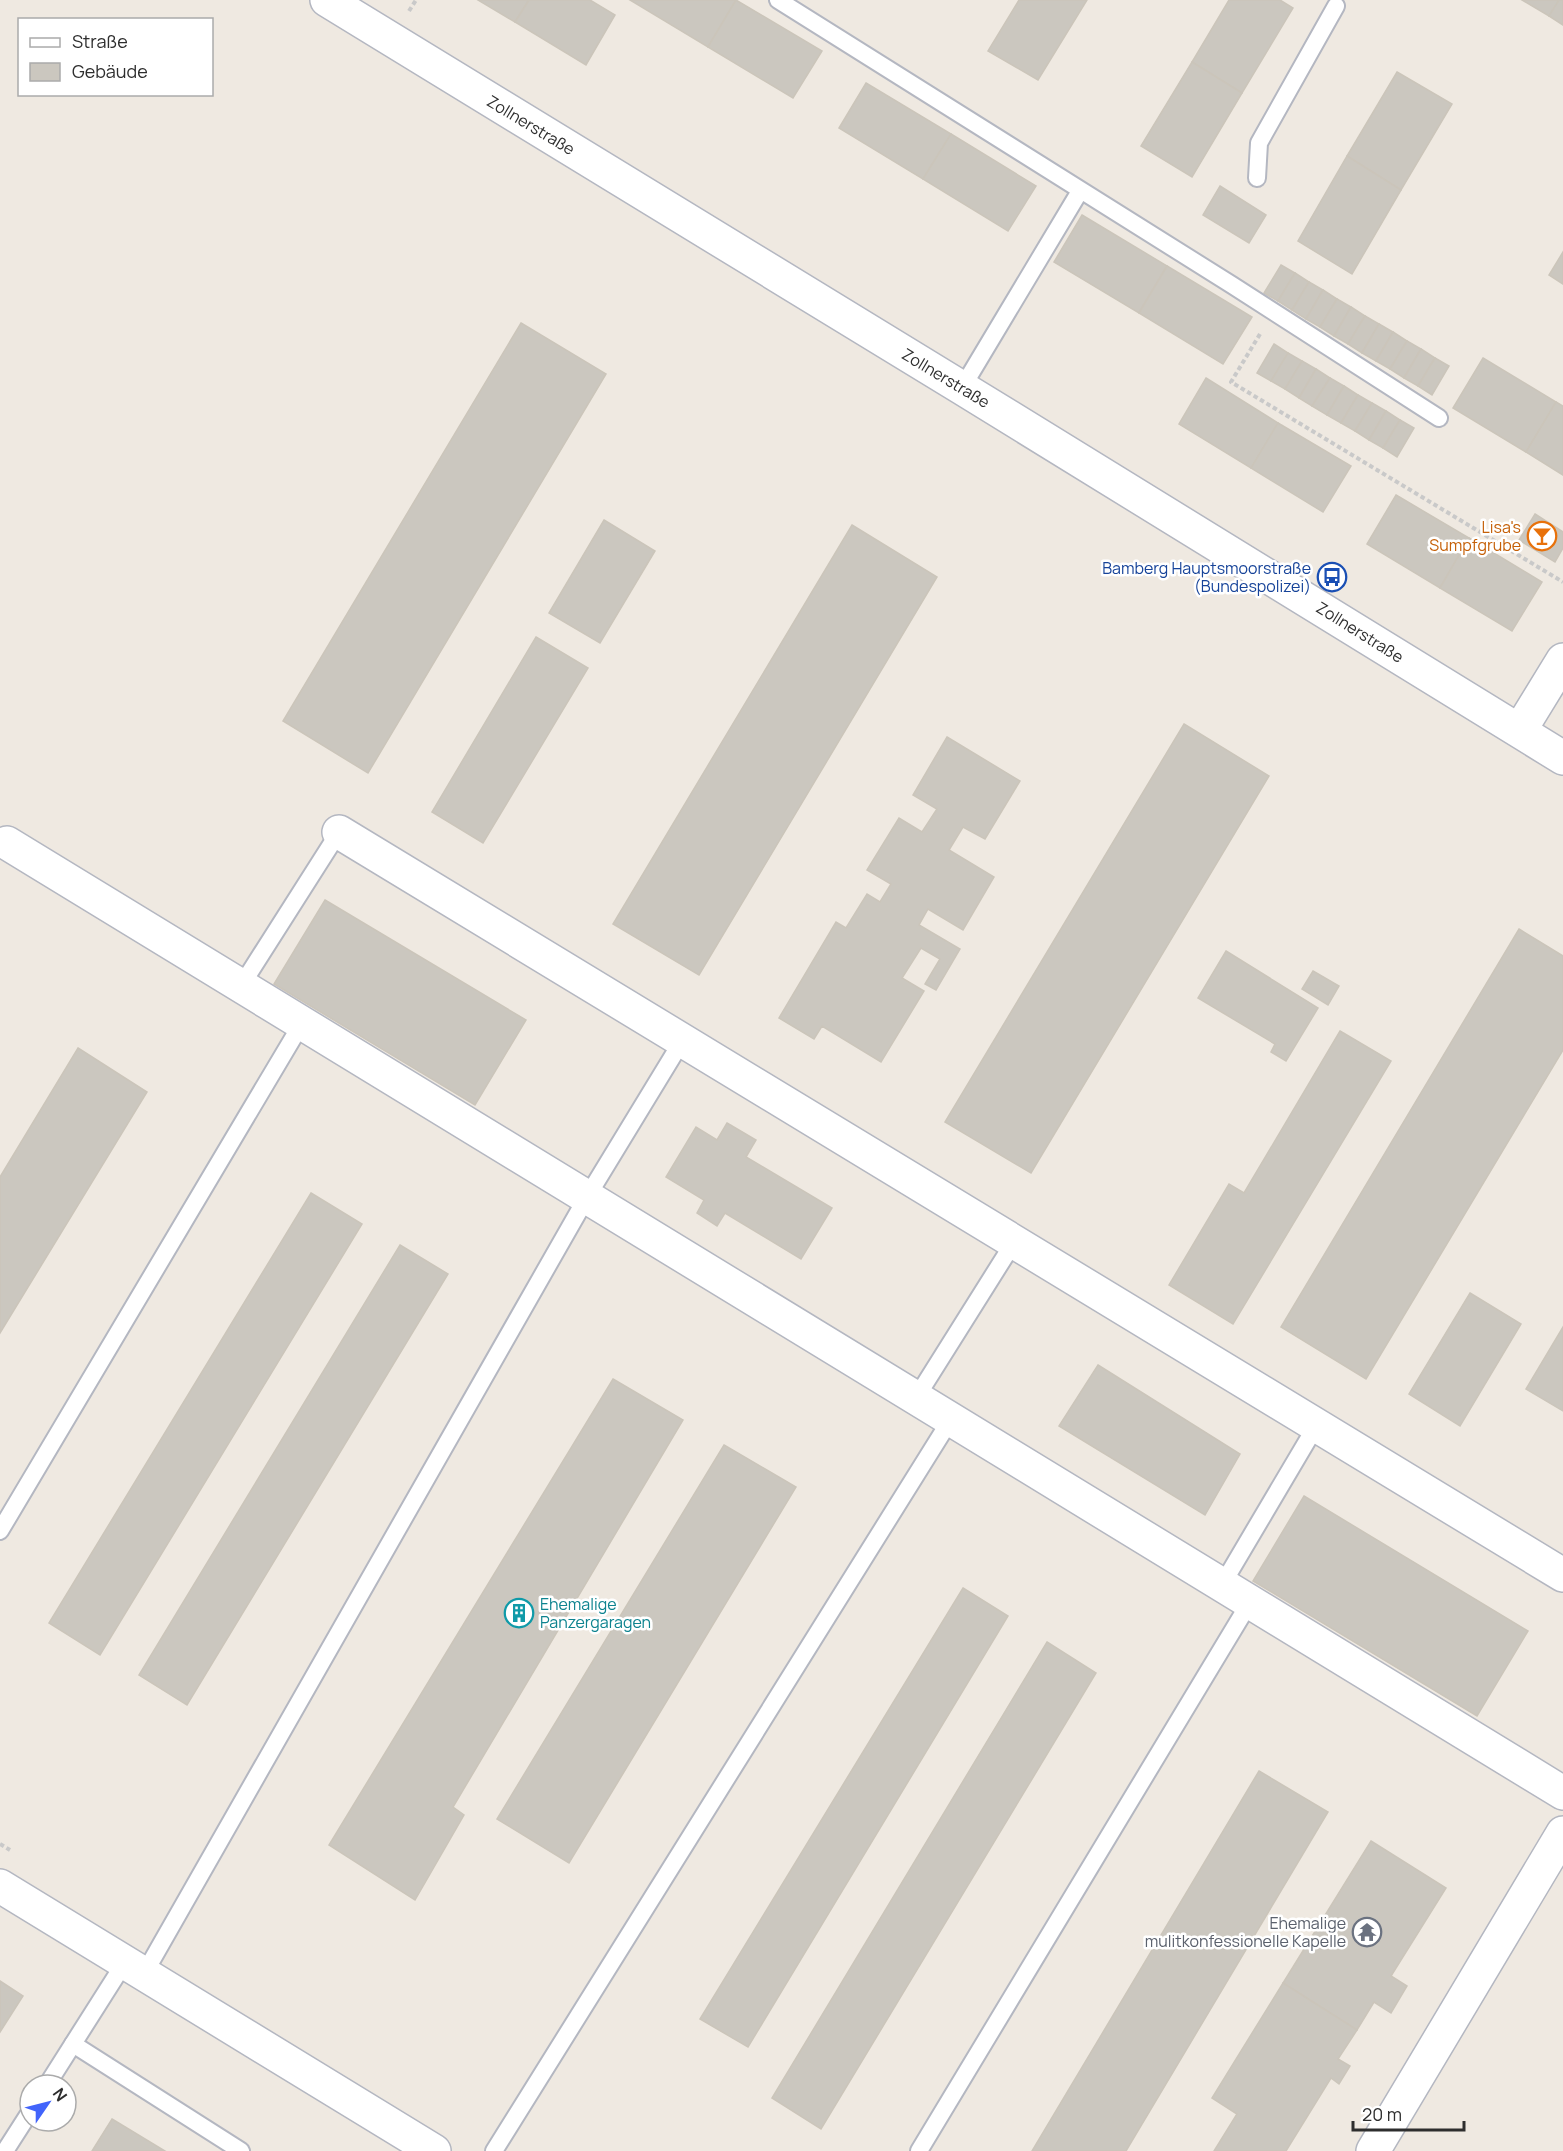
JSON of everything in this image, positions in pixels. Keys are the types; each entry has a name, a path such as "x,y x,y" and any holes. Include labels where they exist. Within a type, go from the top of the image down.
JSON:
{"street":[{"name":"Zollnerstraße","path":"327,0 1563,758"},
{"path":"1520,730 1563,660"},
{"path":"339,832 1563,1575"},
{"path":"7,843 1563,1793"},
{"path":"1373,2151 1563,1833"},
{"path":"0,1886 434,2151"}],"lane":[{"path":"778,0 1439,418"},
{"path":"1257,178 1258,143 1334,2"},
{"path":"962,388 1080,191"},
{"path":"241,986 339,832"},
{"path":"0,1531 302,1023"},
{"path":"55,2073 73,2044 135,1968 587,1197 682,1041"},
{"path":"916,1398 1014,1242"},
{"path":"494,2151 951,1419"},
{"path":"1222,1585 1316,1426"},
{"path":"919,2151 1250,1602"},
{"path":"73,2044 242,2151"},
{"path":"5,2151 18,2131"}],"path":[{"path":"1273,312 1231,382 1563,582"}],"building":[{"path":"478,0 529,0 515,22"},
{"path":"529,0 590,0 615,15 586,65 515,22"},
{"path":"630,0 736,0 708,47"},
{"path":"736,0 822,51 793,98 708,47"},
{"path":"1019,0 1087,0 1038,80 988,51"},
{"path":"1229,0 1280,0 1293,8 1242,93 1192,62"},
{"path":"1522,0 1559,0 1549,16"},
{"path":"1559,0 1563,0 1563,25 1549,16"},
{"path":"1192,62 1242,93 1192,177 1141,146"},
{"path":"1397,72 1452,104 1401,190 1347,156"},
{"path":"866,83 951,134 923,179 839,128"},
{"path":"951,134 1036,186 1008,231 923,179"},
{"path":"1347,156 1401,190 1352,274 1298,241"},
{"path":"1220,186 1266,215 1249,243 1203,215"},
{"path":"1082,215 1167,266 1139,313 1054,262"},
{"path":"1563,252 1563,284 1549,275"},
{"path":"1281,265 1295,273 1278,301 1264,293"},
{"path":"1167,266 1252,317 1223,364 1139,313"},
{"path":"1295,273 1309,282 1292,310 1278,301"},
{"path":"1309,282 1323,290 1306,319 1292,310"},
{"path":"1323,290 1337,299 1320,327 1306,319"},
{"path":"1337,299 1351,307 1334,336 1320,327"},
{"path":"1351,307 1365,316 1348,344 1334,336"},
{"path":"1365,316 1379,324 1362,353 1348,344"},
{"path":"521,323 606,374 368,773 283,721"},
{"path":"1379,324 1393,332 1376,361 1362,353"},
{"path":"1393,332 1407,341 1390,369 1376,361"},
{"path":"1407,341 1421,349 1404,378 1390,369"},
{"path":"1274,344 1288,353 1271,381 1257,373"},
{"path":"1421,349 1435,358 1418,386 1404,378"},
{"path":"1288,353 1302,361 1285,389 1271,381"},
{"path":"1435,358 1449,366 1432,395 1418,386"},
{"path":"1483,358 1556,402 1526,452 1453,408"},
{"path":"1302,361 1316,369 1299,398 1285,389"},
{"path":"1316,369 1330,378 1312,406 1299,398"},
{"path":"1206,378 1278,423 1251,468 1179,424"},
{"path":"1330,378 1344,386 1327,415 1312,406"},
{"path":"1344,386 1358,395 1341,423 1327,415"},
{"path":"1358,395 1372,403 1355,431 1341,423"},
{"path":"1556,402 1563,406 1563,475 1526,452"},
{"path":"1372,403 1386,411 1369,440 1355,431"},
{"path":"1386,411 1400,420 1383,448 1369,440"},
{"path":"1400,420 1414,428 1397,457 1383,448"},
{"path":"1278,423 1351,466 1323,512 1251,468"},
{"path":"1396,495 1469,538 1440,588 1367,544"},
{"name":"Lisa's Sumpfgrube","path":"1535,514 1563,532 1563,548 1555,562 1519,540"},
{"path":"604,520 655,551 600,643 549,613"},
{"path":"852,525 937,577 699,975 613,924"},
{"path":"1469,538 1542,582 1512,631 1440,588"},
{"path":"536,637 588,668 483,843 432,812"},
{"path":"1184,724 1269,776 1031,1173 945,1122"},
{"path":"947,737 1020,781 985,839 963,827 949,850 994,877 963,930 928,909 919,925 960,949 936,990 925,984 940,959 921,948 902,978 924,991 881,1062 822,1026 814,1039 779,1018 836,922 846,928 867,894 880,902 891,884 867,870 899,818 922,832 937,809 913,795"},
{"path":"325,900 526,1020 475,1105 274,984"},
{"path":"1519,929 1563,956 1563,1050 1366,1379 1281,1327"},
{"path":"1226,951 1318,1008 1286,1061 1271,1052 1275,1044 1198,998"},
{"path":"1313,971 1339,986 1328,1005 1302,989"},
{"path":"1340,1031 1391,1061 1233,1324 1169,1285 1229,1184 1244,1193"},
{"path":"78,1048 147,1092 0,1333 0,1177"},
{"path":"727,1123 756,1140 746,1157 832,1208 801,1259 725,1213 717,1226 697,1213 704,1200 666,1177 696,1127 717,1140"},
{"path":"311,1193 362,1224 100,1655 49,1623"},
{"path":"400,1245 448,1274 187,1705 139,1675"},
{"path":"1470,1293 1521,1324 1460,1426 1409,1394"},
{"path":"1563,1327 1563,1411 1526,1389"},
{"path":"1098,1365 1240,1454 1205,1515 1059,1426"},
{"name":"Ehemalige Panzergaragen","path":"613,1379 683,1420 453,1807 464,1815 415,1900 329,1845"},
{"name":"Ehemalige Panzergaragen","path":"724,1445 796,1487 569,1863 497,1819"},
{"path":"1304,1496 1528,1631 1477,1716 1253,1581"},
{"path":"963,1588 1008,1616 748,2047 700,2019"},
{"path":"1047,1642 1096,1673 821,2129 772,2098"},
{"path":"1259,1771 1328,1812 1126,2151 1032,2151"},
{"name":"Ehemalige mulitkonfessionelle Kapelle","path":"1371,1841 1446,1888 1391,1976 1407,1986 1391,2013 1374,2002 1357,2030 1283,1983"},
{"path":"0,1981 23,1996 0,2032"},
{"path":"1283,1983 1357,2030 1338,2059 1350,2066 1339,2084 1331,2078 1286,2151 1214,2151 1237,2114 1212,2098"},
{"path":"112,2119 165,2151 92,2151"}],"place":[{"name":"Lisa's Sumpfgrube","path":"1542,536"},
{"name":"Bamberg Hauptsmoorstraße (Bundespolizei)","path":"1332,577"},
{"name":"Ehemalige Panzergaragen","path":"519,1613"},
{"name":"Ehemalige mulitkonfessionelle Kapelle","path":"1367,1932"}]}
